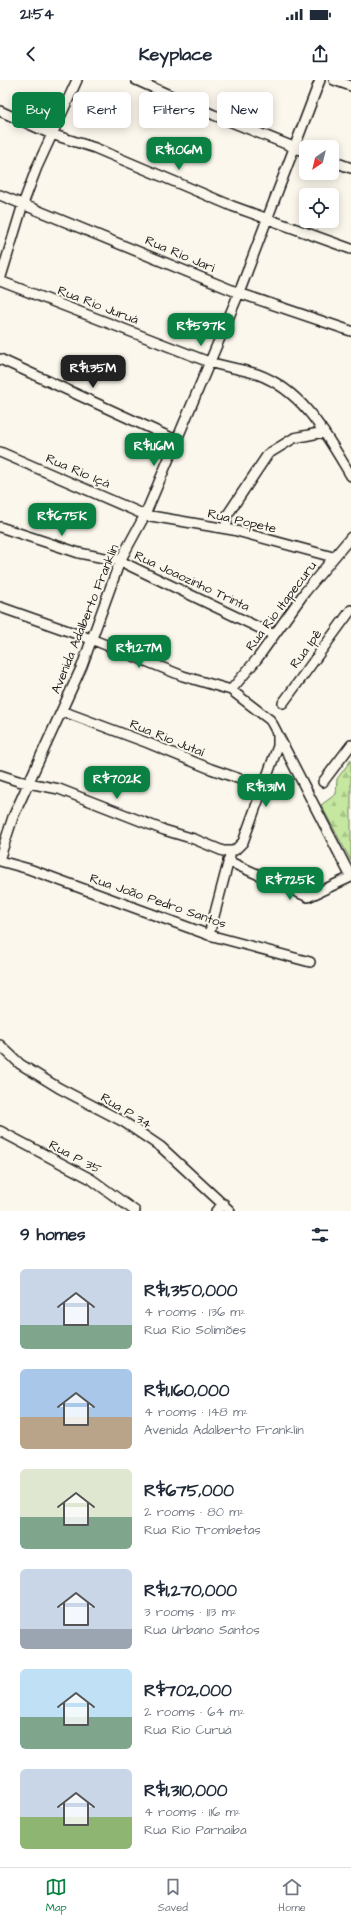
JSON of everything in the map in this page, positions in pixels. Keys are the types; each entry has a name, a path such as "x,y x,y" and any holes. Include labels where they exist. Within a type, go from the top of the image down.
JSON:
{"street":[{"path":"0,281 23,204 51,134 77,80"},
{"path":"136,80 299,149"},
{"name":"Avenida Adalberto Franklin","path":"0,857 13,817 45,744 62,712 107,600 120,561 144,515 240,293 320,80"},
{"path":"334,80 351,86"},
{"path":"0,111 51,134 95,148 267,219 351,249"},
{"path":"339,164 351,168"},
{"name":"Rua Rio Jari","path":"0,195 240,293 351,331"},
{"name":"Rua Rio Juruá","path":"0,281 210,362 258,374 274,383 305,406 324,432 351,476"},
{"path":"0,359 176,440"},
{"path":"227,529 226,517 268,454 294,438 324,432"},
{"name":"Rua Rio Içá","path":"0,452 144,515"},
{"name":"Rua Popete","path":"144,515 227,529 333,557"},
{"name":"Rua Joaozinho Trinta","path":"0,527 79,553 120,561 274,635"},
{"name":"Rua Rio Itapecuru","path":"231,690 258,659 305,592 351,537"},
{"path":"0,607 91,639 182,676 231,690 270,720 351,877 308,898 228,861"},
{"name":"Rua Ipê","path":"283,704 351,610"},
{"name":"Rua Rio Jutaí","path":"62,712 148,743 210,769 263,787"},
{"path":"0,775 28,783 59,789 164,830 227,851 235,850 243,842 278,746 278,736"},
{"path":"323,782 351,744"},
{"path":"209,935 228,861 227,851"},
{"name":"Rua João Pedro Santos","path":"0,861 29,869 209,935 310,962"},
{"name":"Rua P 34","path":"0,1045 20,1064 59,1088 124,1122 161,1147 230,1211"},
{"name":"Rua P 35","path":"0,1131 91,1179 135,1211"},
{"path":"216,1211 224,1204"}],"green space":[{"path":"351,760 351,861 321,805 336,794 337,779"}]}
